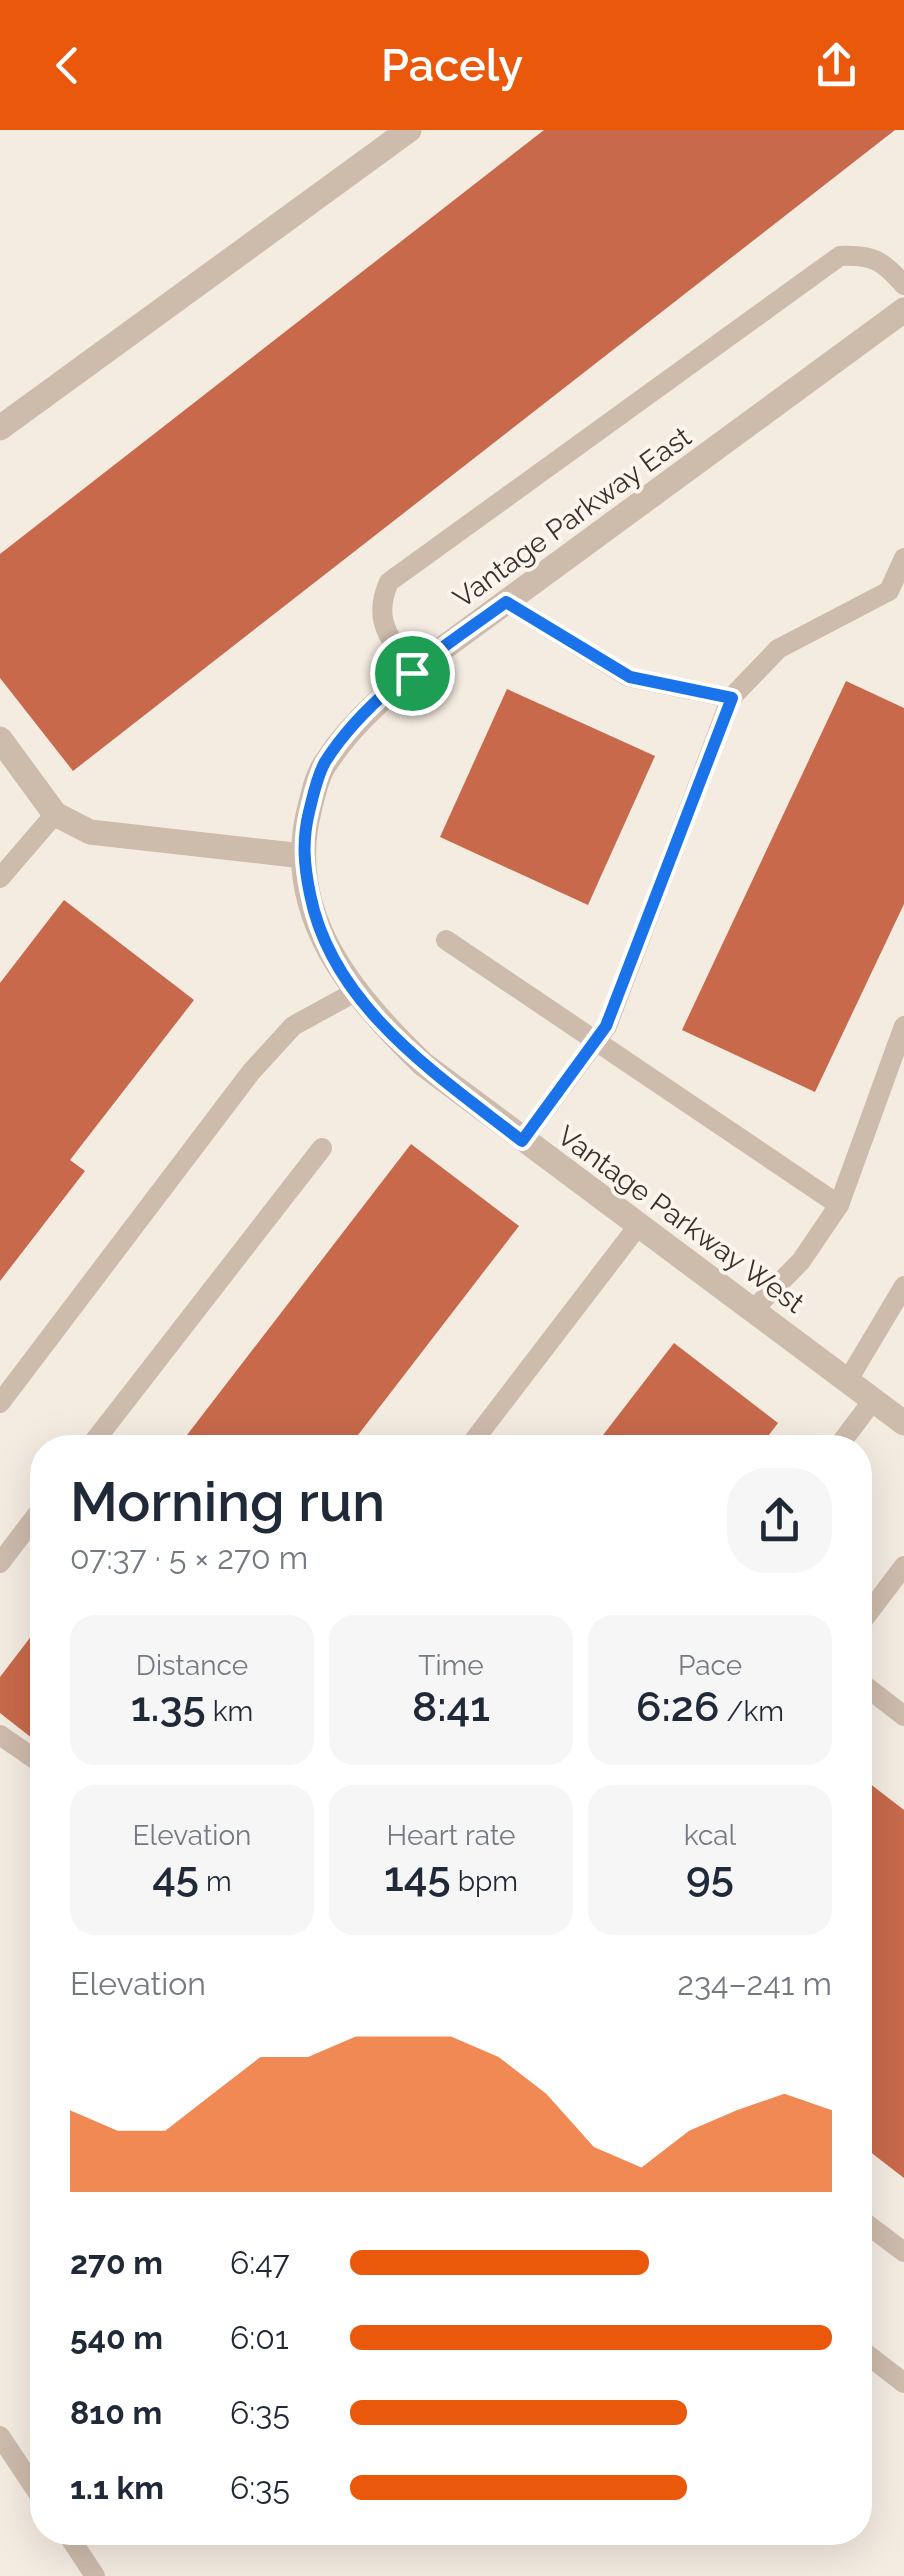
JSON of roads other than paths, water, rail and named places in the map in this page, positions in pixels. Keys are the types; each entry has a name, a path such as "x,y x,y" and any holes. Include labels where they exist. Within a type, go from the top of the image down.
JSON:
{"street":[{"path":"0,428 409,130"},
{"name":"Vantage Parkway East","path":"423,1064 355,992 332,960 313,909 302,856 323,765 368,709 412,673 904,310"},
{"path":"0,740 55,814 90,832 302,856"},
{"name":"Vantage Parkway West","path":"423,1064 904,1423"}],"lane":[{"path":"412,673 382,625 380,602 389,582 840,256 860,255 886,264 904,285"},
{"path":"522,1141 606,1026 732,698 778,649 890,591 904,558"},
{"path":"506,602 630,677 732,698"},
{"path":"0,878 55,814"},
{"path":"446,940 839,1205"},
{"path":"0,1403 251,1072 293,1026 355,992"},
{"path":"754,1309 801,1261 839,1205 904,1026"},
{"path":"99,1435 322,1148"},
{"path":"478,1435 638,1226"},
{"path":"848,1380 904,1286"},
{"path":"847,1435 874,1399"},
{"path":"0,1562 30,1523"},
{"path":"872,1613 897,1590 904,1566"},
{"path":"872,1691 904,1716"},
{"path":"0,1734 30,1755"},
{"path":"872,2229 904,2252"},
{"path":"872,2359 904,2383"},
{"path":"0,2436 30,2481"},
{"path":"75,2545 95,2576"}]}
